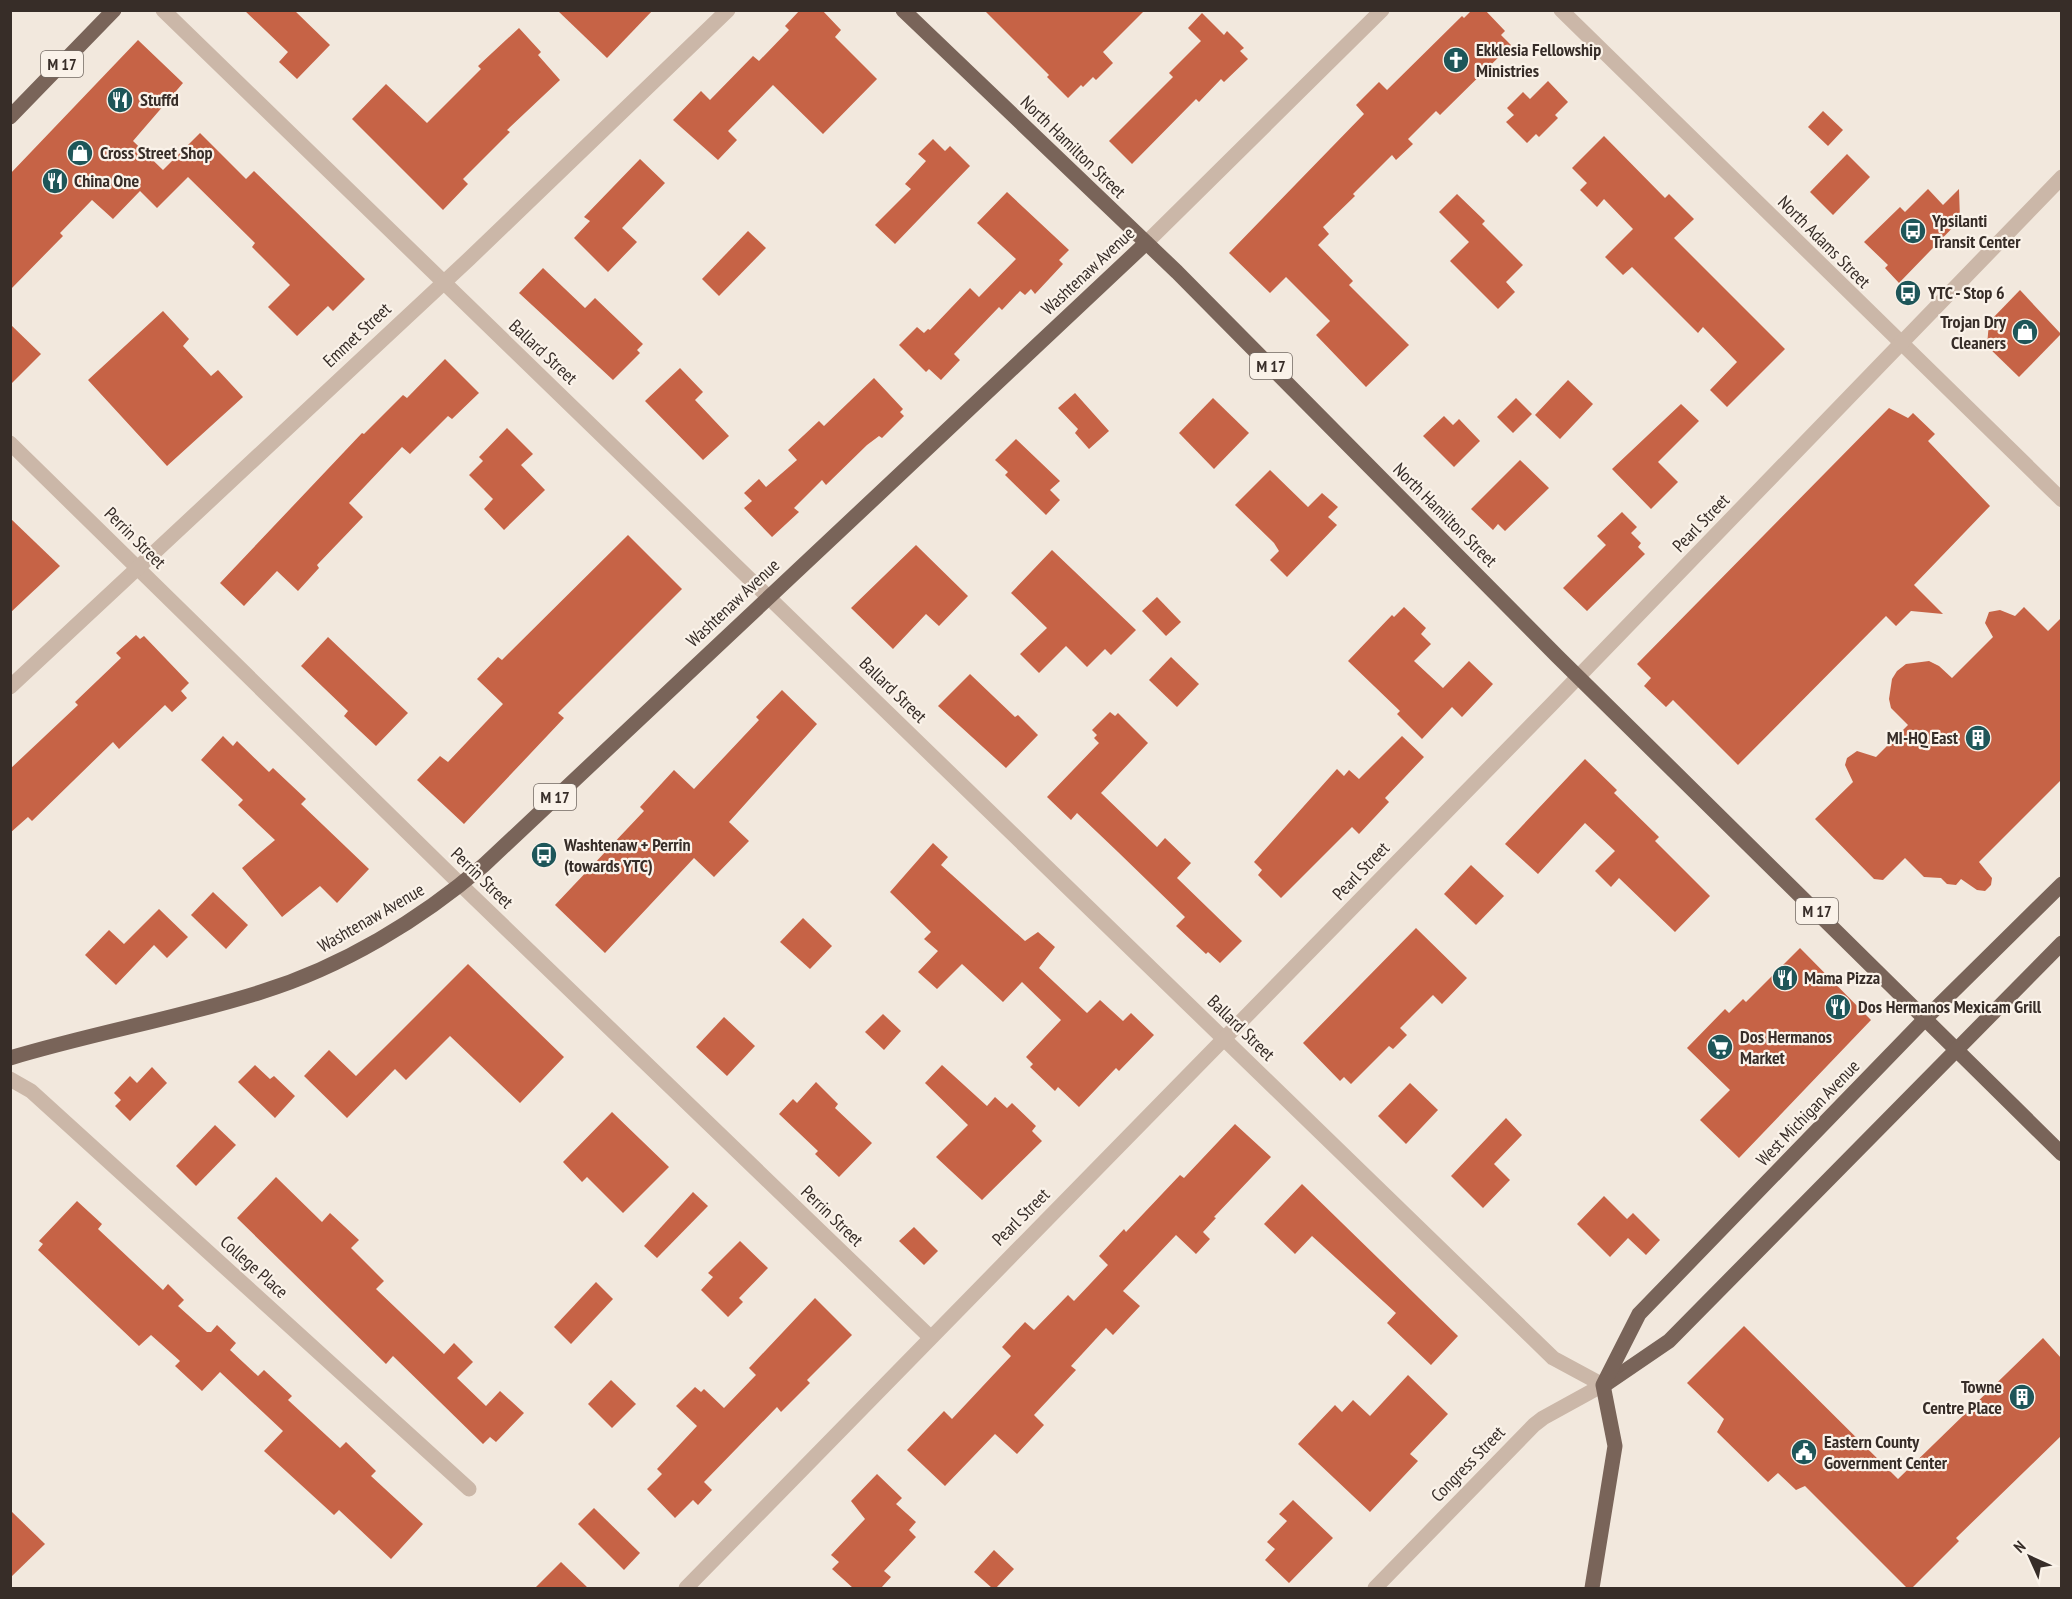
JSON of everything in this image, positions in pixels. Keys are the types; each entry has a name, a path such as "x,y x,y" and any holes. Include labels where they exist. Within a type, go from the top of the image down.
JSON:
{"main road":[{"name":"M 17","path":"10,117 114,10"},
{"name":"North Hamilton Street","path":"903,10 1146,243 1578,676 2061,1154"},
{"name":"Washtenaw Avenue","path":"10,1058 218,1005 308,975 382,938 436,904 461,885 1146,243"},
{"name":"West Michigan Avenue","path":"1603,1385 1639,1314 1926,1018 2061,884"},
{"path":"1592,1588 1615,1446 1603,1385 1669,1341 2061,943"}],"street":[{"name":"Ballard Street","path":"163,10 1553,1358 1603,1385"},
{"name":"Emmet Street","path":"10,687 139,569 728,10"},
{"name":"Washtenaw Avenue","path":"1146,243 1382,10"},
{"name":"North Adams Street","path":"1561,10 2061,500"},
{"name":"Pearl Street","path":"686,1588 1578,676 2061,177"},
{"name":"Perrin Street","path":"10,443 461,885 930,1337"},
{"name":"College Place","path":"10,1078 31,1091 469,1489"},
{"name":"Congress Street","path":"1375,1588 1534,1425 1603,1385"}],"building":[{"path":"244,10 294,10 330,45 297,79 279,62 288,52"},
{"path":"557,10 653,10 607,58"},
{"path":"800,10 822,10 841,30 835,37 877,79 823,134 773,85 728,131 737,140 718,160 673,120 701,91 710,100 753,56 759,61 789,30 785,26"},
{"path":"984,10 1145,10 1103,52 1113,63 1096,80 1093,77 1068,98 1047,77 1049,75"},
{"path":"1472,10 1485,10 1505,31 1501,35 1511,45 1440,115 1436,111 1408,139 1413,144 1396,160 1392,155 1323,227 1329,234 1318,245 1353,281 1349,285 1409,345 1366,387 1316,335 1330,321 1286,277 1270,293 1229,253 1364,114 1356,105 1379,82 1387,90 1462,16 1464,18"},
{"path":"1202,13 1224,35 1227,31 1244,48 1240,51 1248,59 1224,82 1221,79 1199,102 1196,99 1132,164 1109,141 1173,77 1169,73 1201,41 1188,28"},
{"path":"519,28 541,52 538,55 560,80 507,130 510,132 463,179 468,184 443,210 352,119 386,84 427,123 481,69 478,66"},
{"path":"138,40 183,83 133,141 163,170 200,133 246,179 254,171 365,279 333,311 328,306 297,336 268,307 290,285 252,247 255,243 188,177 157,208 140,191 113,219 92,200 60,233 63,236 10,290 10,174"},
{"path":"1548,81 1568,102 1555,115 1558,118 1539,137 1536,134 1527,143 1506,122 1514,115 1507,108 1523,92 1530,99"},
{"path":"1823,111 1843,130 1828,146 1808,127"},
{"path":"1604,136 1665,198 1669,194 1694,219 1674,238 1785,349 1727,407 1710,390 1737,362 1703,327 1698,333 1632,267 1623,275 1605,257 1633,229 1604,199 1597,207 1580,190 1587,183 1572,168"},
{"path":"933,139 945,151 950,146 970,166 895,244 875,225 911,189 905,184 926,161 918,154"},
{"path":"1847,154 1870,177 1833,215 1810,192"},
{"path":"640,159 665,183 622,228 637,242 608,272 574,238 590,221 584,217"},
{"name":"Ypsilanti Transit Center","path":"1928,189 1943,205 1959,189 1960,220 1899,283 1885,268 1888,265 1864,242 1900,207 1905,212"},
{"path":"1007,192 1069,250 1059,260 1063,264 1035,294 1031,289 1025,295 1020,291 1002,310 999,307 954,354 960,360 941,380 929,369 926,372 899,345 917,327 924,333 930,330 970,288 979,297 1016,259 977,223"},
{"path":"1457,194 1485,221 1482,224 1523,265 1506,282 1515,292 1498,309 1450,261 1469,242 1439,212"},
{"path":"748,231 766,248 719,296 702,279"},
{"path":"543,268 585,308 595,298 643,344 637,350 640,353 613,380 519,293"},
{"name":"Trojan Dry Cleaners","path":"2020,290 2061,334 2019,377 1987,346 1989,322"},
{"path":"163,311 189,339 183,346 211,376 218,370 243,397 167,466 88,380"},
{"path":"10,324 41,354 10,385"},
{"path":"445,359 479,393 452,419 448,416 410,454 402,447 349,503 363,517 317,565 319,568 298,591 277,571 244,606 220,583 362,433 364,434 403,395 407,398"},
{"path":"680,368 703,392 695,400 729,436 703,460 645,401"},
{"path":"874,378 903,409 900,412 904,416 882,438 879,436 867,445 826,485 822,480 794,508 799,512 772,537 744,508 752,501 744,493 759,479 766,487 797,460 788,450 819,421 824,426"},
{"path":"1568,380 1593,404 1560,439 1535,415"},
{"path":"1075,393 1109,431 1089,449 1075,433 1078,429 1058,408"},
{"path":"1213,398 1249,433 1214,469 1179,433"},
{"path":"1516,398 1532,414 1513,433 1497,417"},
{"path":"1681,404 1699,421 1658,462 1678,482 1651,509 1612,469"},
{"path":"1889,408 1908,418 1913,413 1935,434 1928,441 1990,506 1914,585 1943,614 1911,611 1896,626 1886,616 1738,765 1673,700 1666,707 1644,686 1651,678 1637,664"},
{"path":"1444,416 1453,425 1459,419 1480,441 1454,467 1423,436"},
{"path":"507,428 533,454 521,465 545,490 504,530 484,509 493,499 469,475 483,461 479,457"},
{"path":"1016,439 1060,481 1050,490 1060,500 1046,515 1005,475 1008,472 995,460"},
{"path":"1520,460 1549,488 1505,531 1498,524 1493,530 1471,509"},
{"path":"1270,470 1308,507 1322,493 1338,507 1328,517 1337,525 1287,577 1270,560 1279,551 1274,543 1235,505"},
{"path":"1622,512 1637,527 1631,533 1641,543 1638,547 1645,554 1587,611 1563,588 1606,545 1597,536"},
{"path":"10,518 60,566 10,613"},
{"path":"628,535 682,589 558,713 564,718 464,824 417,780 440,756 448,762 503,704 477,679 498,657 502,660"},
{"path":"916,545 968,596 939,626 926,614 893,649 851,608"},
{"path":"1052,550 1136,630 1111,655 1105,649 1087,667 1066,646 1039,673 1020,654 1047,628 1011,593"},
{"path":"1157,597 1181,622 1166,636 1142,611"},
{"path":"1404,607 1426,628 1421,634 1431,644 1414,661 1443,688 1469,661 1493,684 1462,717 1452,707 1422,739 1397,714 1400,711 1348,661 1392,615 1394,617"},
{"name":"MI-HQ East","path":"2024,607 2048,631 2061,618 2061,780 1979,862 1992,878 1991,885 1985,891 1977,890 1961,879 1956,885 1947,884 1941,878 1924,877 1905,858 1883,880 1874,879 1815,819 1853,782 1845,765 1847,758 1857,751 1876,757 1908,725 1891,708 1889,699 1892,679 1897,671 1906,664 1929,661 1939,666 1952,678 1993,637 1985,623 1989,612 2000,610 2015,616"},
{"path":"136,635 140,639 144,636 189,683 181,691 187,698 172,712 165,705 119,749 113,742 32,821 28,817 10,833 10,769 78,705 75,702 121,658 116,653"},
{"path":"328,637 408,713 376,746 344,716 348,711 301,666"},
{"path":"1171,657 1199,684 1177,707 1149,680"},
{"path":"970,674 1015,717 1018,715 1038,735 1006,768 938,706"},
{"path":"782,690 817,724 729,822 749,841 714,877 694,858 605,953 555,905 644,811 640,807 674,770 694,789 759,720 756,717"},
{"path":"1110,712 1115,716 1118,713 1148,743 1101,793 1157,847 1165,838 1191,863 1177,878 1242,941 1220,963 1208,952 1206,954 1176,926 1185,917 1118,852 1077,813 1071,820 1047,797 1099,743 1094,738 1097,735 1092,730"},
{"path":"223,736 233,746 237,741 269,772 273,768 306,799 301,804 369,869 337,903 320,886 282,917 242,868 275,840 238,805 243,800 201,760"},
{"path":"1402,736 1424,757 1385,798 1389,802 1359,834 1352,827 1281,898 1258,875 1262,870 1254,862 1337,769 1344,776 1349,770 1359,779"},
{"path":"1585,759 1617,790 1614,793 1659,837 1655,841 1710,896 1675,932 1619,878 1611,887 1595,871 1615,851 1585,823 1538,874 1505,844"},
{"path":"933,843 948,857 941,865 1025,941 1038,932 1055,947 1039,968 1087,1013 1100,1000 1123,1021 1131,1013 1154,1035 1119,1071 1116,1068 1079,1107 1058,1087 1055,1091 1030,1067 1033,1064 1026,1057 1061,1020 1022,982 1003,1002 962,964 937,989 918,972 938,951 924,939 931,932 890,892"},
{"path":"1471,865 1504,896 1476,925 1444,894"},
{"path":"213,892 248,925 226,949 191,915"},
{"path":"159,909 188,937 167,958 154,945 116,985 85,955 109,930 124,944"},
{"path":"803,918 832,946 810,969 780,942"},
{"path":"1416,928 1467,978 1442,1004 1433,995 1400,1028 1407,1035 1393,1049 1389,1046 1351,1084 1344,1077 1340,1081 1303,1043"},
{"path":"1800,948 1871,1020 1739,1158 1700,1120 1730,1090 1687,1048 1725,1009 1729,1013 1743,999 1746,1002"},
{"path":"468,964 564,1057 520,1103 450,1036 406,1080 395,1069 347,1118 304,1076 329,1050 356,1076"},
{"path":"883,1014 901,1031 884,1050 865,1032"},
{"path":"724,1017 755,1046 727,1076 696,1047"},
{"path":"255,1065 270,1079 274,1076 295,1096 275,1118 238,1082"},
{"path":"942,1065 987,1106 995,1097 1007,1108 1012,1103 1036,1126 1032,1131 1042,1141 982,1200 936,1157 968,1125 925,1083"},
{"path":"152,1067 167,1083 130,1121 115,1106 121,1100 114,1093 130,1076 137,1083"},
{"path":"816,1082 838,1104 835,1108 872,1143 839,1177 815,1154 818,1151 779,1114 793,1099 797,1103"},
{"path":"1410,1083 1438,1110 1406,1144 1378,1116"},
{"path":"612,1112 669,1167 623,1213 587,1177 582,1182 563,1162"},
{"path":"1506,1118 1522,1135 1494,1164 1510,1180 1483,1208 1451,1176"},
{"path":"1235,1124 1271,1157 1214,1217 1216,1218 1203,1232 1210,1239 1196,1254 1176,1235 1123,1291 1140,1306 1113,1335 1106,1328 1071,1366 1076,1370 1034,1415 1044,1425 1017,1454 995,1434 945,1486 907,1450 944,1411 952,1419 1011,1356 1002,1347 1025,1322 1034,1330 1068,1295 1074,1301 1108,1265 1099,1256 1124,1229 1126,1232 1180,1175 1184,1178"},
{"path":"215,1125 236,1145 196,1186 176,1166"},
{"path":"276,1177 322,1222 330,1213 359,1240 351,1248 384,1281 376,1289 444,1354 454,1343 473,1362 457,1378 486,1406 500,1391 524,1413 496,1442 490,1437 483,1444 393,1356 386,1364 237,1218"},
{"path":"1302,1184 1458,1336 1431,1365 1387,1323 1396,1313 1312,1236 1295,1254 1264,1224"},
{"path":"693,1192 708,1206 657,1258 644,1246"},
{"path":"1604,1196 1627,1219 1633,1213 1660,1240 1646,1255 1628,1238 1610,1257 1577,1224"},
{"path":"77,1201 102,1224 98,1229 163,1290 168,1284 184,1300 178,1306 207,1332 211,1332 217,1325 236,1343 230,1350 258,1376 264,1370 292,1396 288,1400 340,1448 346,1442 376,1471 371,1476 423,1524 391,1559 339,1510 334,1515 264,1451 283,1431 220,1372 202,1391 175,1366 180,1361 151,1335 139,1346 38,1250 43,1244 39,1241"},
{"path":"914,1227 938,1251 924,1265 899,1241"},
{"path":"740,1241 768,1268 739,1298 743,1302 728,1317 701,1290 713,1277 708,1273"},
{"path":"596,1282 613,1299 571,1344 554,1327"},
{"path":"815,1298 852,1335 807,1380 810,1383 781,1412 777,1407 704,1482 712,1490 698,1505 693,1500 675,1518 647,1489 662,1474 657,1469 697,1426 676,1406 695,1387 701,1392 704,1389 724,1408 756,1375 749,1368"},
{"name":"Eastern County Government Center","path":"1744,1326 1898,1479 2043,1338 2061,1358 2061,1436 1956,1538 1959,1541 1912,1588 1907,1588 1805,1486 1796,1490 1778,1473 1768,1482 1717,1432 1724,1419 1687,1383"},
{"path":"1408,1375 1448,1414 1410,1454 1418,1461 1370,1512 1298,1444 1335,1405 1342,1412 1353,1400 1370,1416"},
{"path":"611,1380 636,1404 612,1428 588,1404"},
{"path":"877,1474 902,1498 896,1504 916,1522 909,1530 916,1537 884,1571 891,1577 881,1588 853,1588 832,1569 839,1562 831,1555 865,1519 851,1501"},
{"path":"1293,1500 1333,1538 1289,1583 1265,1560 1275,1549 1267,1542 1287,1521 1279,1514"},
{"path":"594,1508 640,1553 624,1570 578,1524"},
{"path":"10,1510 45,1544 10,1578"},
{"path":"994,1550 1014,1569 996,1588 992,1588 974,1572"},
{"path":"561,1562 588,1588 535,1588"}],"place":[{"name":"Ekklesia Fellowship Ministries","path":"1456,60"},
{"name":"Stuffd","path":"120,100"},
{"name":"Cross Street Shop","path":"80,153"},
{"name":"China One","path":"55,181"},
{"name":"Ypsilanti Transit Center","path":"1913,231"},
{"name":"YTC - Stop 6","path":"1908,293"},
{"name":"Trojan Dry Cleaners","path":"2025,332"},
{"name":"MI-HQ East","path":"1978,738"},
{"name":"Washtenaw + Perrin (towards YTC)","path":"544,855"},
{"name":"Mama Pizza","path":"1785,978"},
{"name":"Dos Hermanos Mexicam Grill","path":"1838,1007"},
{"name":"Dos Hermanos Market","path":"1720,1047"},
{"name":"Towne Centre Place","path":"2022,1397"},
{"name":"Eastern County Government Center","path":"1804,1452"}]}
